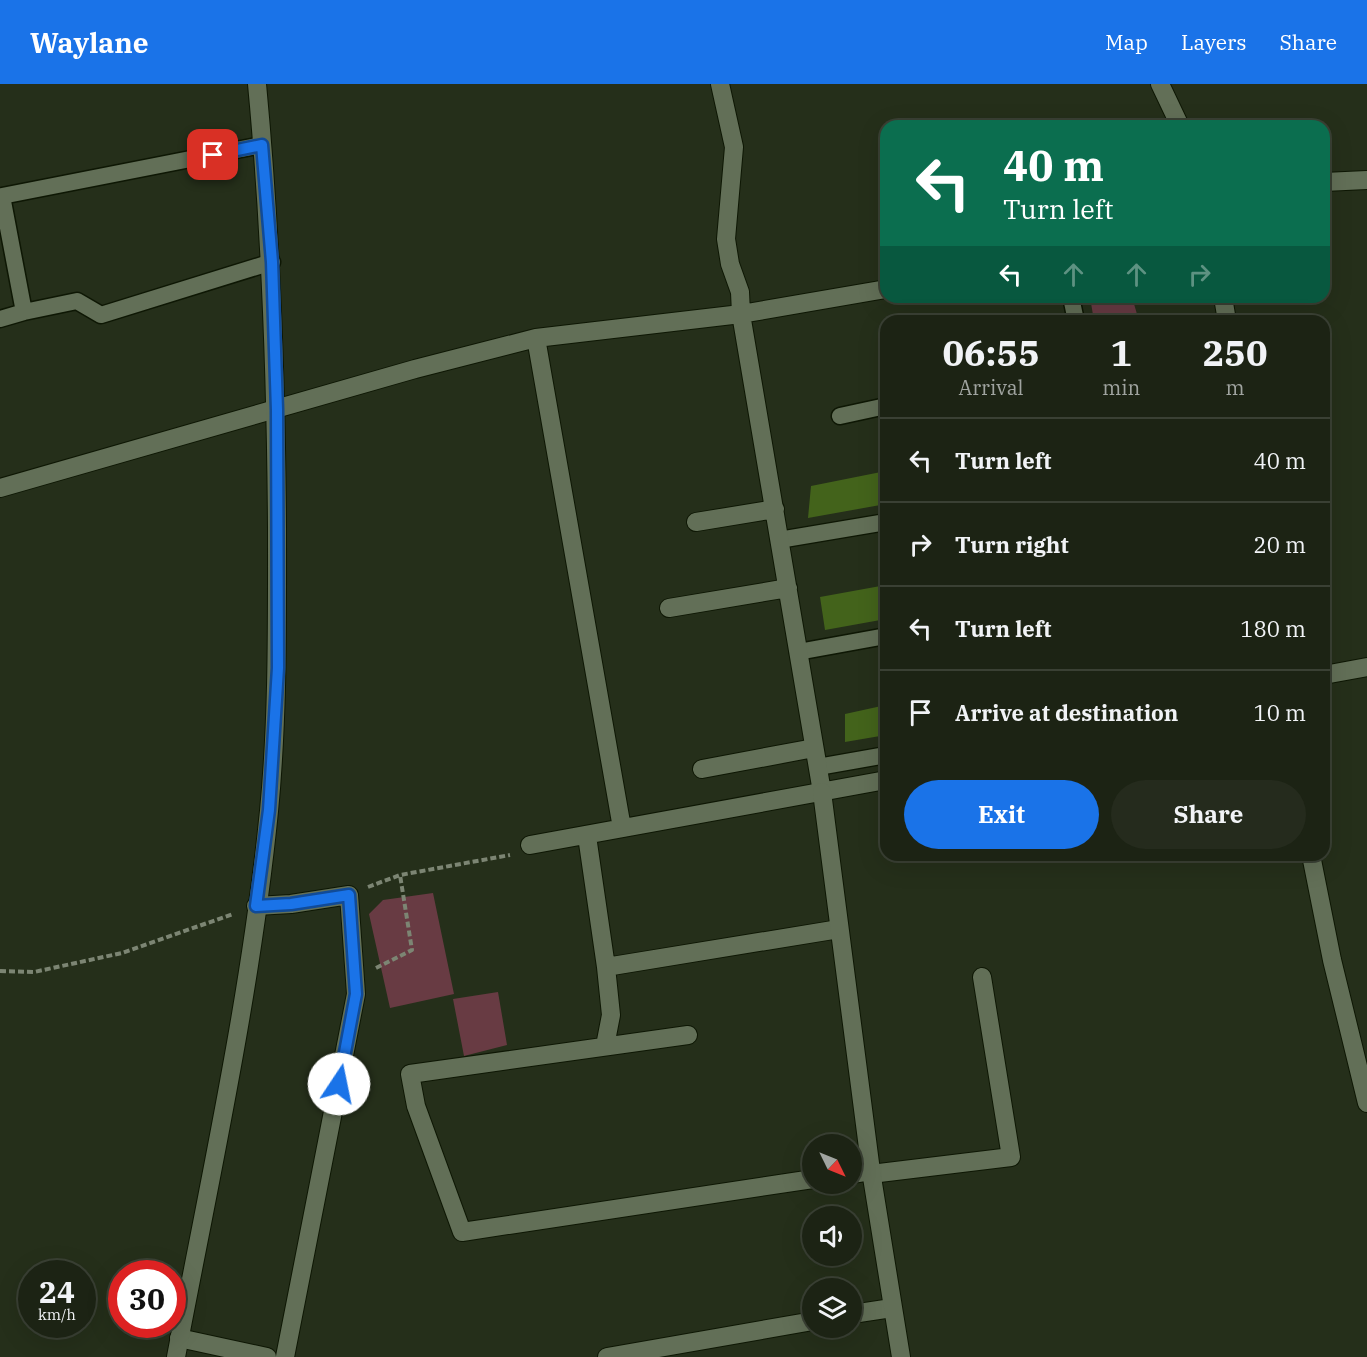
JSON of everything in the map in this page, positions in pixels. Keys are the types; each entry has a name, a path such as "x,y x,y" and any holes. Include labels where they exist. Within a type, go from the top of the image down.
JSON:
{"street":[{"path":"186,1301 231,1065 256,906 269,810 278,668 277,410 272,262 256,84"},
{"path":"720,84 734,147 726,239 730,264 740,292 741,314 822,792 871,1172 901,1357"},
{"path":"1160,84 1177,120"},
{"path":"1330,182 1367,180"},
{"path":"0,488 415,369 536,338 741,314 880,291"},
{"path":"536,338 622,828"},
{"path":"696,522 775,509"},
{"path":"669,608 788,588"},
{"path":"1330,674 1367,667"},
{"path":"702,769 814,748"},
{"path":"530,845 880,781"},
{"path":"587,836 611,1015 605,1046"},
{"path":"1312,861 1332,960 1367,1103"},
{"path":"256,906 291,904 349,895 355,972 356,994 285,1357"},
{"path":"606,967 839,929"},
{"path":"862,1173 1011,1157 982,977"},
{"path":"688,1035 410,1074 416,1106 462,1232 802,1181"},
{"path":"862,1312 892,1308"},
{"path":"607,1357 802,1323"},
{"path":"176,1357 179,1338 267,1357"}],"lane":[{"path":"24,312 2,196 262,145"},
{"path":"0,319 77,301 101,315 272,262"},
{"path":"840,416 880,407"},
{"path":"779,540 880,523"},
{"path":"798,652 880,637"},
{"path":"818,767 880,756"}],"path":[{"path":"349,895 400,875 526,852 530,845"},
{"path":"355,972 371,970 412,950 400,875"},
{"path":"0,971 34,972 122,953 256,906"}],"shaded area":[{"path":"1091,303 1134,303 1137,315 1093,315"},
{"path":"433,893 454,994 390,1008 369,914 383,900"},
{"path":"498,992 507,1045 464,1056 453,999"}],"building":[{"path":"880,472 880,505 808,518 811,486"},
{"path":"880,586 880,620 825,630 820,597"},
{"path":"880,706 880,736 845,742 845,714"}],"route":[{"path":"213,155 262,145 272,262 277,410 278,668 269,810 256,906 291,904 349,895 356,994 339,1084"}]}
